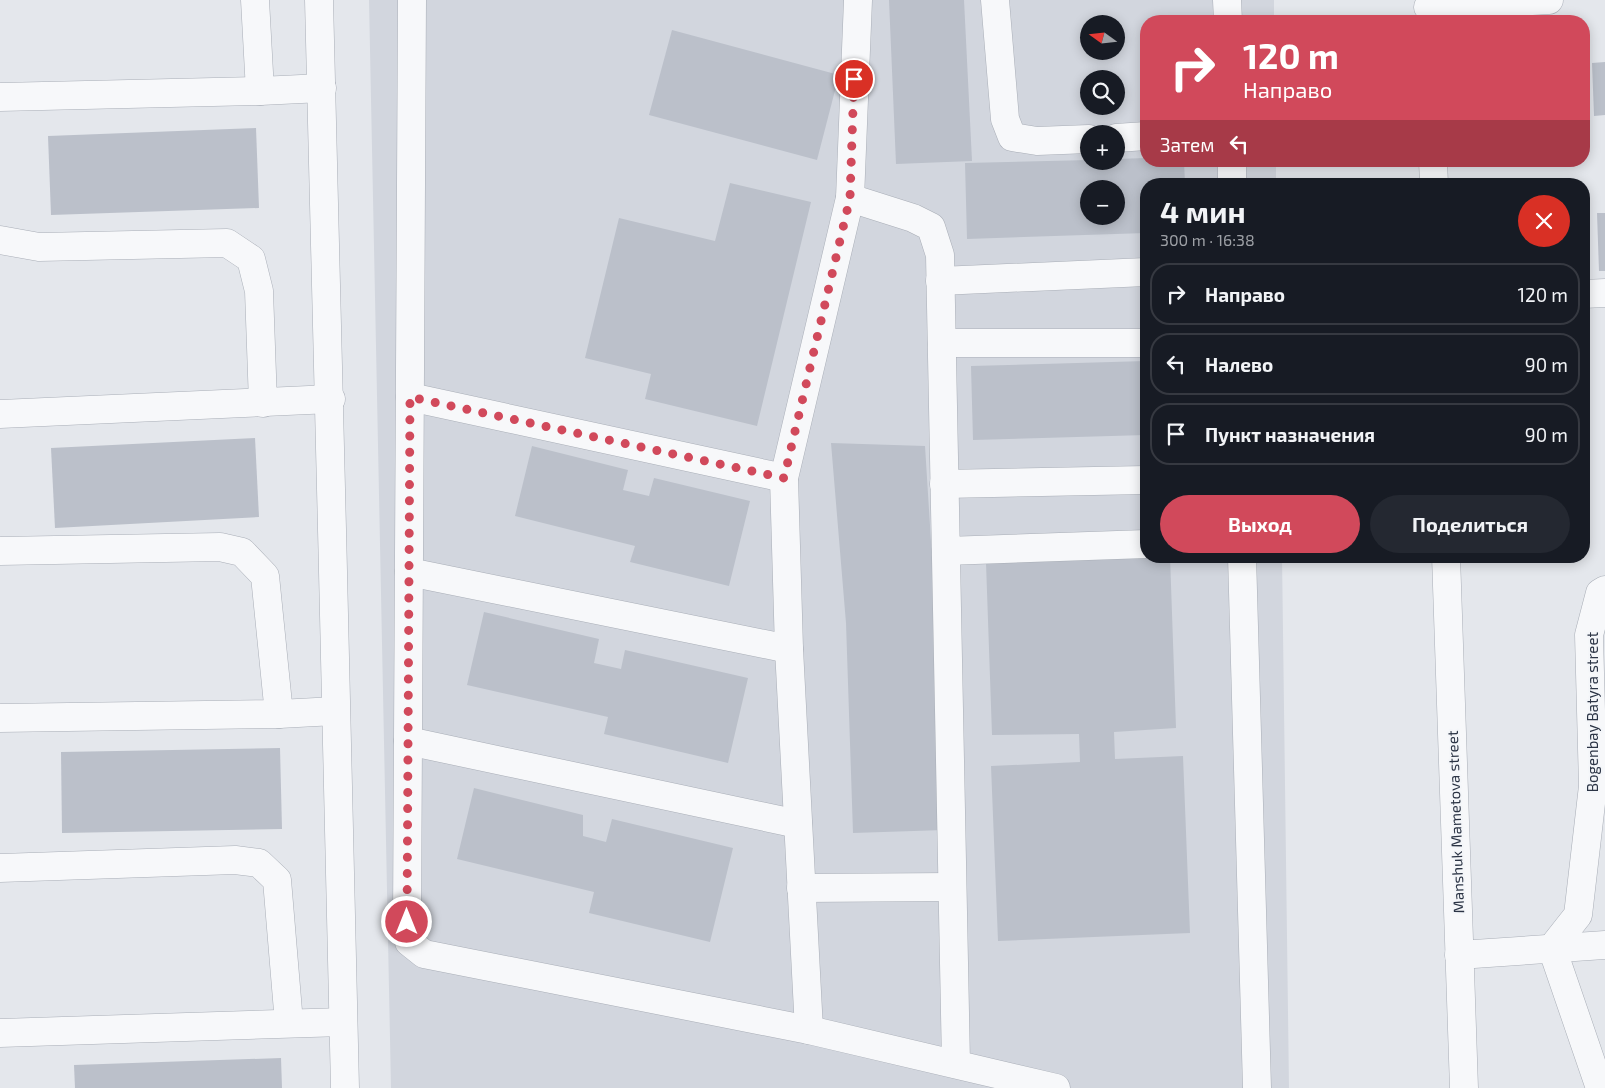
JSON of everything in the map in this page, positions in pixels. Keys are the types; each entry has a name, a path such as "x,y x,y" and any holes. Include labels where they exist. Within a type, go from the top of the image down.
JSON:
{"street":[{"path":"256,0 260,91"},
{"path":"319,0 331,399 335,710 345,1088"},
{"path":"412,0 407,922 409,942 424,954 809,1030 1056,1088"},
{"path":"809,1030 789,649 784,478 850,198 858,0"},
{"path":"995,0 1005,119 1012,137 1037,141 1080,139"},
{"path":"1227,0 1228,15"},
{"path":"1428,9 1549,0"},
{"path":"0,97 322,88"},
{"path":"1125,137 1140,136"},
{"path":"850,198 913,218 931,227 940,255 956,1064"},
{"path":"0,240 39,247 227,243 251,259 259,291 263,403"},
{"path":"940,281 1140,272"},
{"path":"1590,294 1605,293"},
{"path":"942,343 1140,343"},
{"path":"410,397 784,478"},
{"path":"0,414 331,399"},
{"path":"944,484 1140,480"},
{"path":"946,550 1140,544"},
{"path":"0,551 220,547 242,552 264,576 279,714"},
{"path":"1242,563 1257,1088"},
{"name":"Manshuk Mametova street","path":"1446,563 1464,1088"},
{"path":"409,572 789,649"},
{"name":"Bogenbay Batyra street","path":"1552,948 1578,915 1593,786 1589,635 1600,593 1605,590"},
{"path":"0,718 279,714 335,710"},
{"path":"408,741 798,824"},
{"path":"0,868 236,860 259,863 277,880 288,1023"},
{"path":"801,888 952,887"},
{"path":"1459,954 1605,945"},
{"path":"1552,948 1600,1088"},
{"path":"0,1033 343,1022"}],"shaded area":[{"path":"369,0 1274,0 1274,15 1140,15 1140,167 1276,167 1276,178 1140,178 1140,563 1282,563 1289,1088 391,1088"}],"building":[{"path":"889,0 964,0 972,161 896,164"},
{"path":"672,30 839,75 817,160 649,115"},
{"path":"1605,62 1605,115 1594,116 1592,63"},
{"path":"256,128 259,208 51,215 48,136"},
{"path":"1140,158 1140,167 1184,167 1185,178 1140,178 1140,233 967,239 965,163 1080,160 1080,170 1125,170 1125,159"},
{"path":"730,183 811,202 757,426 645,399 651,374 585,358 619,218 715,241"},
{"path":"1597,213 1605,213 1605,271 1599,271"},
{"path":"1140,361 1140,435 973,440 971,366"},
{"path":"255,438 259,517 55,528 51,448"},
{"path":"831,443 925,446 938,653 944,830 853,833 846,623"},
{"path":"532,446 628,470 623,490 649,496 654,478 750,501 729,586 630,562 635,546 515,516"},
{"path":"1140,557 1140,563 1170,563 1176,728 1114,732 1115,759 1183,756 1190,933 998,941 991,766 1080,762 1079,734 992,735 986,563"},
{"path":"484,612 599,639 594,663 621,669 625,650 748,678 728,763 604,734 608,717 467,685"},
{"path":"280,748 282,829 62,833 61,752"},
{"path":"474,788 583,815 583,836 606,842 612,819 733,848 710,942 589,913 594,892 457,859"},
{"path":"281,1058 282,1088 75,1088 74,1065"}],"route":[{"path":"407,922 410,397 784,478 850,198 854,79"}]}
